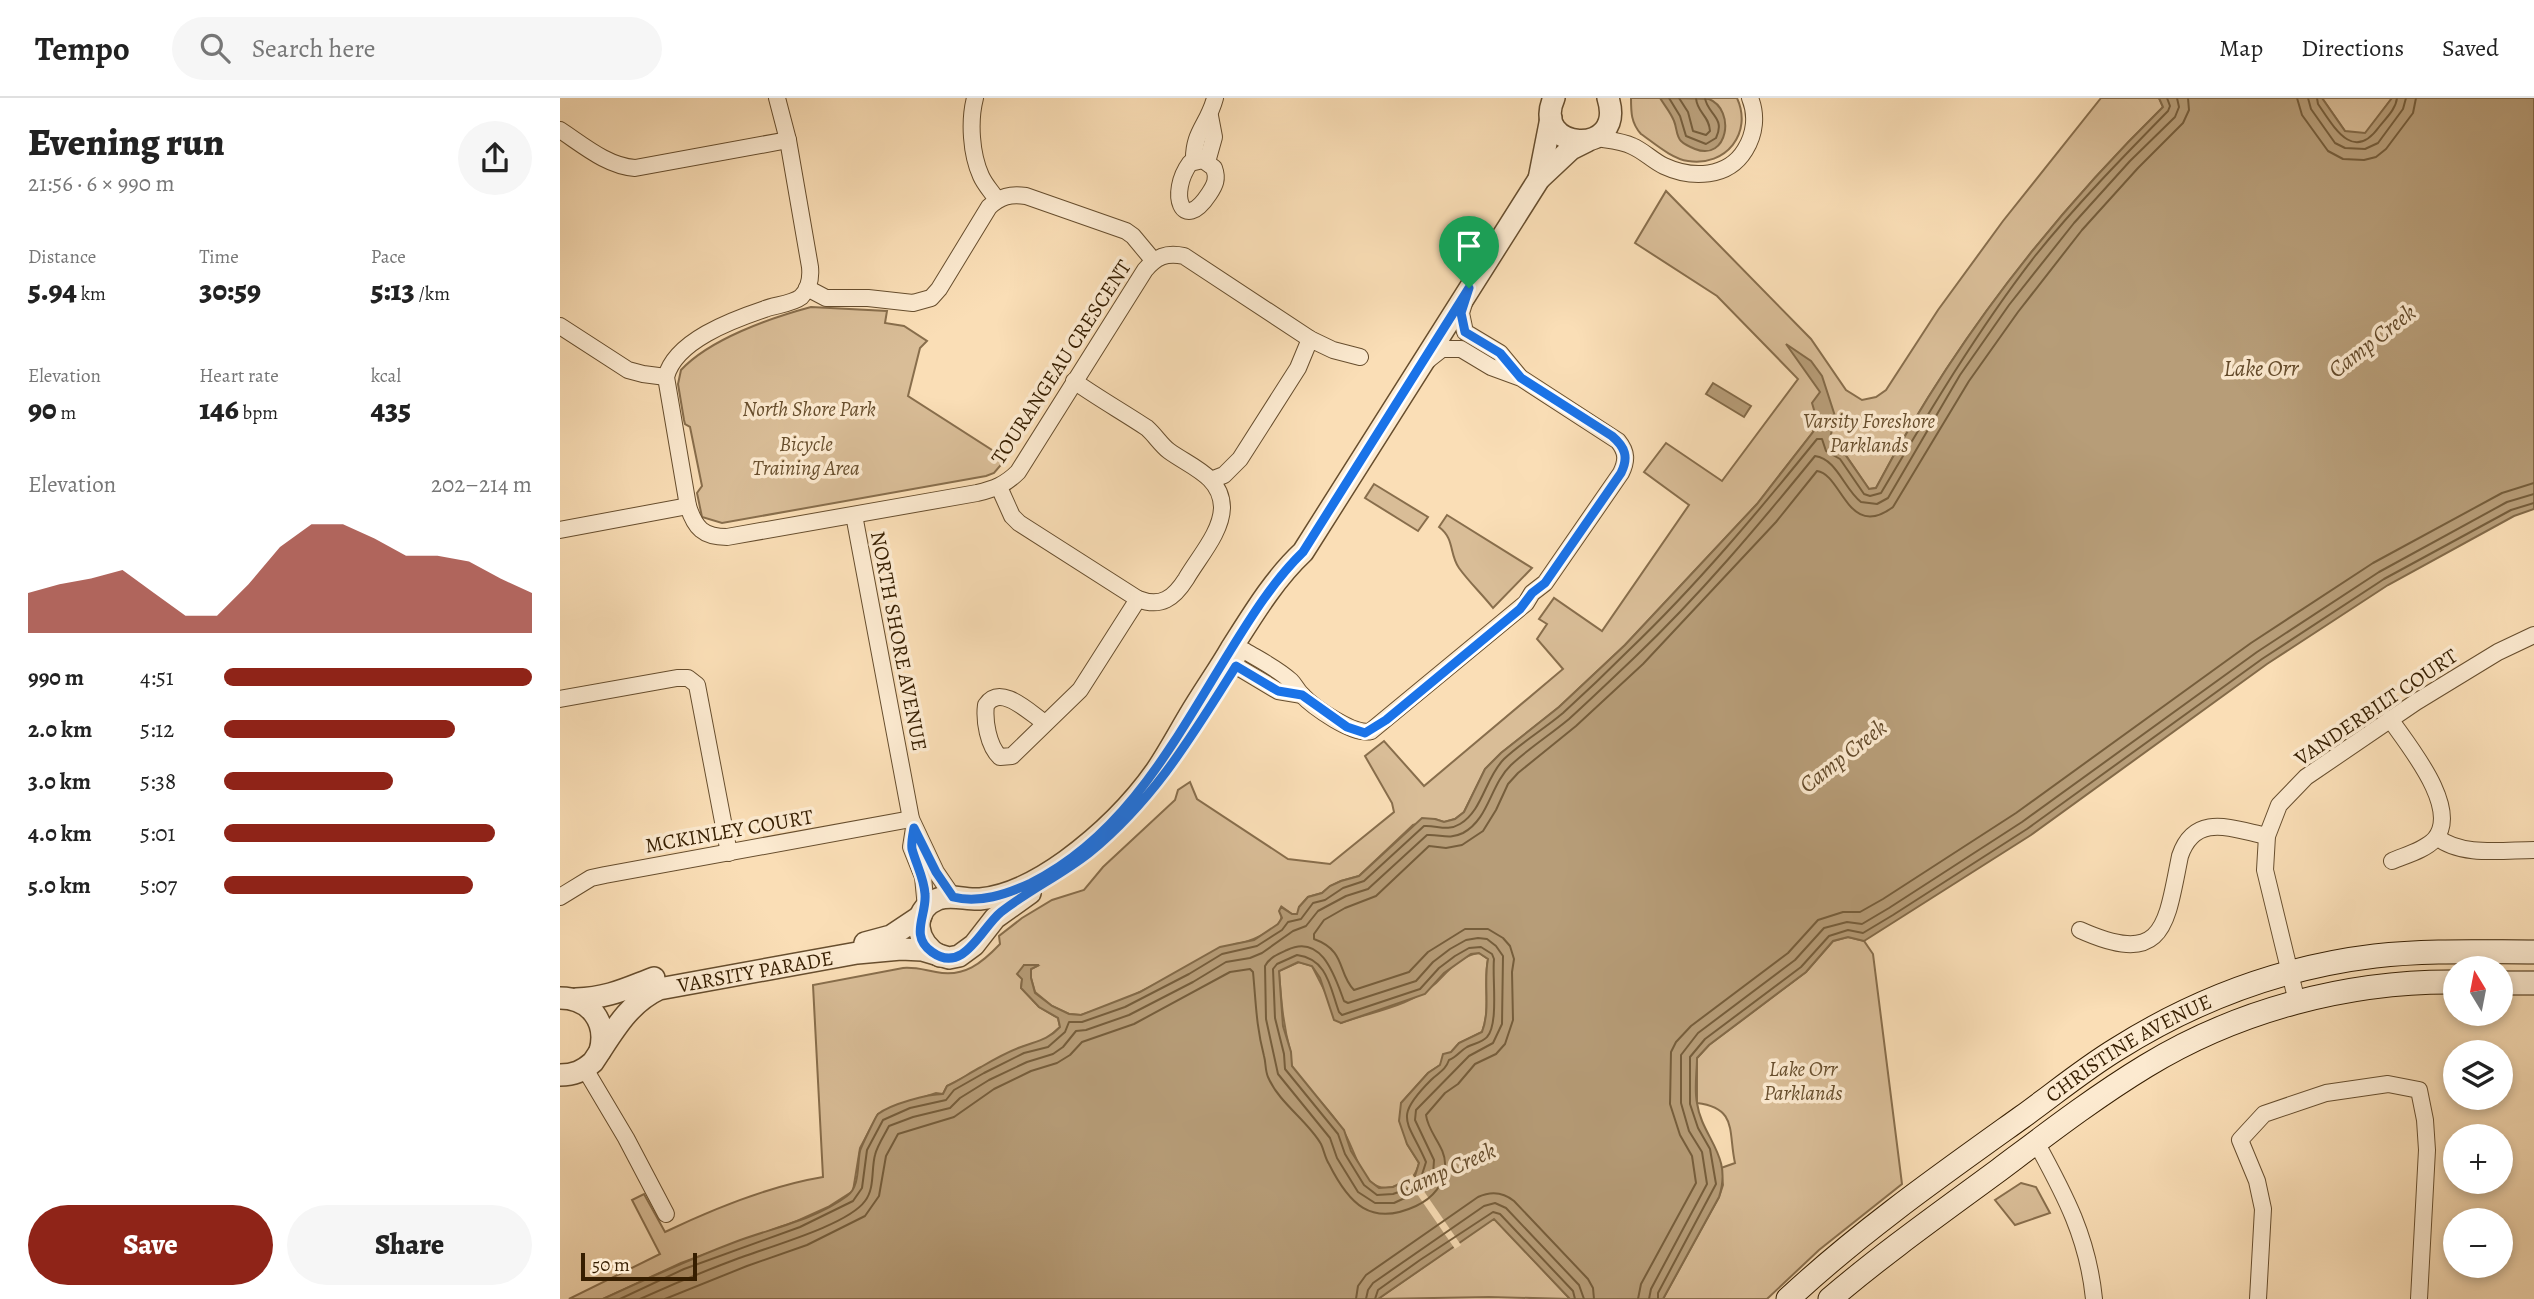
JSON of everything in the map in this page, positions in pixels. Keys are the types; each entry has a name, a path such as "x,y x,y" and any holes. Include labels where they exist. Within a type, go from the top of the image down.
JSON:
{"main road":[{"name":"CHRISTINE AVENUE","path":"1787,1299 1888,1213 2091,1065 2170,1019 2230,992 2290,973 2346,961 2385,955 2437,952 2534,952"},
{"path":"2513,982 2534,983"},
{"name":"CHRISTINE AVENUE","path":"1830,1299 1904,1239 2036,1142 2157,1059 2214,1031 2297,1002 2382,986 2443,983"},
{"path":"2021,1117 2036,1142"}],"street":[{"path":"560,326 628,370 666,377 669,364 679,353 709,333 741,317 801,297 811,277 810,267 788,140 777,98"},
{"path":"975,98 971,122 977,164 980,174 997,200"},
{"path":"1200,162 1197,133 1210,116 1215,98"},
{"path":"1548,106 1554,127 1568,139 1591,139 1631,145 1664,166 1687,174 1710,174 1724,170 1737,161 1752,136 1755,121 1750,98"},
{"path":"1610,105 1631,145"},
{"path":"1591,139 1608,125 1610,105"},
{"name":"VARSITY PARADE","path":"1539,178 1548,106"},
{"path":"560,130 609,161 621,167 635,168 788,140"},
{"name":"VARSITY PARADE","path":"592,1061 634,1005 644,996 659,989 857,953 901,949 922,950 940,956 959,956 968,952 1004,910 1088,854 1147,798 1163,779 1239,653 1246,623 1303,552 1539,178 1571,149 1591,139"},
{"path":"807,288 826,298 923,302 939,289 981,219 997,200 1014,194 1126,231 1153,260"},
{"name":"TOURANGEAU CRESCENT","path":"854,514 977,493 999,487 1018,472 1145,270 1153,260 1164,255 1184,256 1310,339 1360,357"},
{"path":"1469,288 1461,313 1465,332 1500,353 1521,378"},
{"path":"1212,480 1224,475 1240,458 1297,368 1310,339"},
{"path":"1239,653 1293,682 1302,695 1347,727 1365,733 1371,731 1520,609 1532,593 1545,583 1621,473 1626,458 1625,450 1612,436 1521,378 1455,348 1435,352 1419,369"},
{"name":"NORTH SHORE AVENUE","path":"666,377 688,506 693,521 701,531 712,537 727,537 854,514 912,823 911,846 923,877 924,912"},
{"path":"999,487 1012,516 1019,523 1138,598 1147,602 1165,601 1180,589 1219,523 1222,510 1218,489 1206,474 1168,450 1148,430 1074,382"},
{"path":"560,530 688,506"},
{"path":"1045,723 1086,683 1138,598"},
{"name":"VANDERBILT COURT","path":"2297,1002 2265,870 2267,836 2280,805 2306,777 2390,719 2487,659 2534,635"},
{"name":"VARSITY PARADE","path":"567,995 597,999 665,975 725,968 882,939 924,912 938,899 995,897 1041,878 1105,828 1143,788 1187,721 1239,653"},
{"path":"560,699 677,678 688,678 697,685 729,853"},
{"path":"2390,719 2435,787 2441,819 2437,837 2430,844 2392,861"},
{"name":"NORTH SHORE AVENUE","path":"912,823 936,872 957,898"},
{"name":"MCKINLEY COURT","path":"560,897 591,878 912,823"},
{"path":"2080,930 2114,942 2141,943 2151,940 2165,924 2180,856 2192,835 2201,828 2213,826 2267,836"},
{"path":"2437,837 2456,848 2534,850"},
{"path":"957,898 968,904 979,919 979,936"},
{"path":"924,912 920,935 924,944 940,956"},
{"name":"VARSITY PARADE","path":"567,995 586,1004 600,1021 603,1031 592,1061"},
{"path":"560,1075 576,1073 592,1061 626,1138 666,1214"},
{"path":"2258,1299 2263,1209 2257,1181 2240,1140 2264,1114 2326,1093 2382,1084 2418,1090 2425,1120 2427,1150 2419,1299"},
{"path":"2036,1142 2078,1224 2085,1245 2094,1299"}],"green space":[{"path":"1631,98 1737,98 1741,111 1739,135 1733,145 1714,159 1682,160 1641,134 1633,121"},
{"name":"Varsity Foreshore Parklands","path":"2101,98 2159,98 2163,107 2081,194 2005,286 1936,384 1876,488 1869,489 1845,454 1832,447 1830,439 1815,427 1757,504 1625,645 1559,707 1485,769 1464,812 1455,819 1444,822 1435,819 1413,825 1359,876 1341,881 1322,893 1308,897 1299,907 1298,914 1292,914 1282,907 1281,919 1268,932 1235,944 1122,1001 1081,1015 1069,1014 1052,1006 1035,992 1031,969 1037,966 1024,965 1021,988 1039,1007 1058,1018 1060,1027 1044,1041 1022,1047 947,1086 943,1094 936,1093 878,1114 860,1148 853,1191 828,1207 797,1221 681,1263 603,1299 569,1299 660,1254 632,1200 644,1194 665,1232 742,1199 823,1177 813,985 903,968 955,973 972,967 993,951 1000,944 999,936 1022,918 1052,900 1084,890 1103,867 1175,800 1178,790 1190,782 1197,799 1288,859 1330,864 1394,812 1392,803 1365,756 1384,741 1424,786 1563,669 1537,639 1547,624 1539,619 1554,598 1602,631 1689,505 1644,472 1666,443 1722,481 1798,379 1717,296 1635,243 1666,191 1811,339 1846,390 1862,400 1876,397 1886,390 1938,310 2003,221"},
{"path":"2322,98 2392,98 2366,133 2363,133 2359,144 2345,131"},
{"name":"North Shore Park","path":"811,307 887,311 885,323 904,326 927,341 920,348 908,396 1006,459 994,473 986,476 722,523 702,517 697,493 702,486 690,427 684,420 678,384 681,370 724,339 777,317"},
{"path":"1374,484 1428,517 1418,531 1365,498"},
{"path":"1447,515 1532,568 1493,608 1456,563 1450,542 1439,527"},
{"name":"Lake Orr Parklands","path":"1848,937 1864,941 1873,954 1902,1184 1819,1250 1767,1299 1663,1299 1719,1197 1723,1185 1721,1168 1735,1163 1731,1132 1725,1116 1719,1110 1697,1103 1697,1058 1709,1045 1806,972 1833,941"},
{"path":"1479,953 1488,959 1486,1014 1482,1032 1459,1043 1401,1103 1407,1144 1419,1163 1418,1167 1412,1177 1399,1185 1386,1188 1376,1186 1362,1170 1338,1122 1293,1068 1284,1021 1279,971 1299,962 1312,966 1341,1023 1414,998 1436,983 1461,960"},
{"path":"2021,1183 2036,1187 2050,1213 2015,1225 1995,1200"},
{"path":"1494,1218 1570,1299 1378,1299"}],"water":[{"path":"1660,98 1709,99 1718,105 1725,123 1721,142 1706,151 1684,144 1679,139 1673,118"},
{"name":"Lake Orr","path":"2159,98 2322,98 2345,131 2365,133 2392,98 2534,98 2534,509 2514,516 2388,585 2267,664 2031,835 1864,941 1848,937 1833,941 1806,972 1709,1045 1697,1058 1696,1098 1700,1115 1720,1158 1722,1182 1719,1197 1663,1299 1570,1299 1494,1219 1378,1299 603,1299 701,1255 807,1217 835,1204 854,1187 860,1151 878,1114 910,1100 943,1094 947,1086 990,1062 1051,1035 1060,1027 1058,1018 1039,1007 1021,988 1022,979 1017,974 1024,965 1039,965 1031,969 1035,993 1052,1006 1069,1014 1081,1015 1140,992 1220,947 1254,940 1278,924 1282,918 1279,911 1281,907 1297,914 1299,907 1308,897 1322,893 1341,881 1359,876 1422,818 1444,822 1455,819 1464,812 1485,769 1559,707 1625,645 1757,504 1813,432 1817,420 1812,403 1820,392 1786,344 1811,361 1822,376 1835,416 1830,439 1832,447 1844,453 1869,489 1876,488 1936,384 2004,287 2080,194 2163,107","holes":["1479,953 1488,959 1486,1014 1482,1032 1459,1043 1451,1052 1443,1054 1440,1065 1428,1073 1401,1103 1399,1121 1407,1144 1419,1163 1415,1176 1393,1187 1379,1188 1370,1181 1351,1151 1344,1130 1292,1066 1283,1026 1279,971 1298,962 1312,966 1320,978 1334,1020 1341,1023 1425,994 1444,973 1471,954"]},
{"path":"1713,383 1751,406 1744,417 1706,394"}],"pier":[{"path":"1412,1174 1461,1245 1455,1249 1406,1178"}],"route":[{"path":"1469,288 1461,313 1465,332 1500,353 1521,378 1612,436 1626,454 1621,473 1545,583 1532,593 1520,609 1386,720 1365,733 1347,727 1302,695 1278,691 1236,666 1163,779 1116,829 1088,854 1004,910 988,925 968,952 949,958 931,952 920,935 921,916 926,908 923,877 911,846 914,828 936,872 953,897 978,899 1010,892 1041,878 1084,846 1128,806 1155,773 1246,623 1303,552 1469,288"}],"water label":[{"name":"Camp Creek","path":"2372,341"},
{"name":"Camp Creek","path":"1843,756"},
{"name":"Camp Creek","path":"1447,1170"}],"park label":[{"name":"Bicycle Training Area","path":"806,456"}]}
